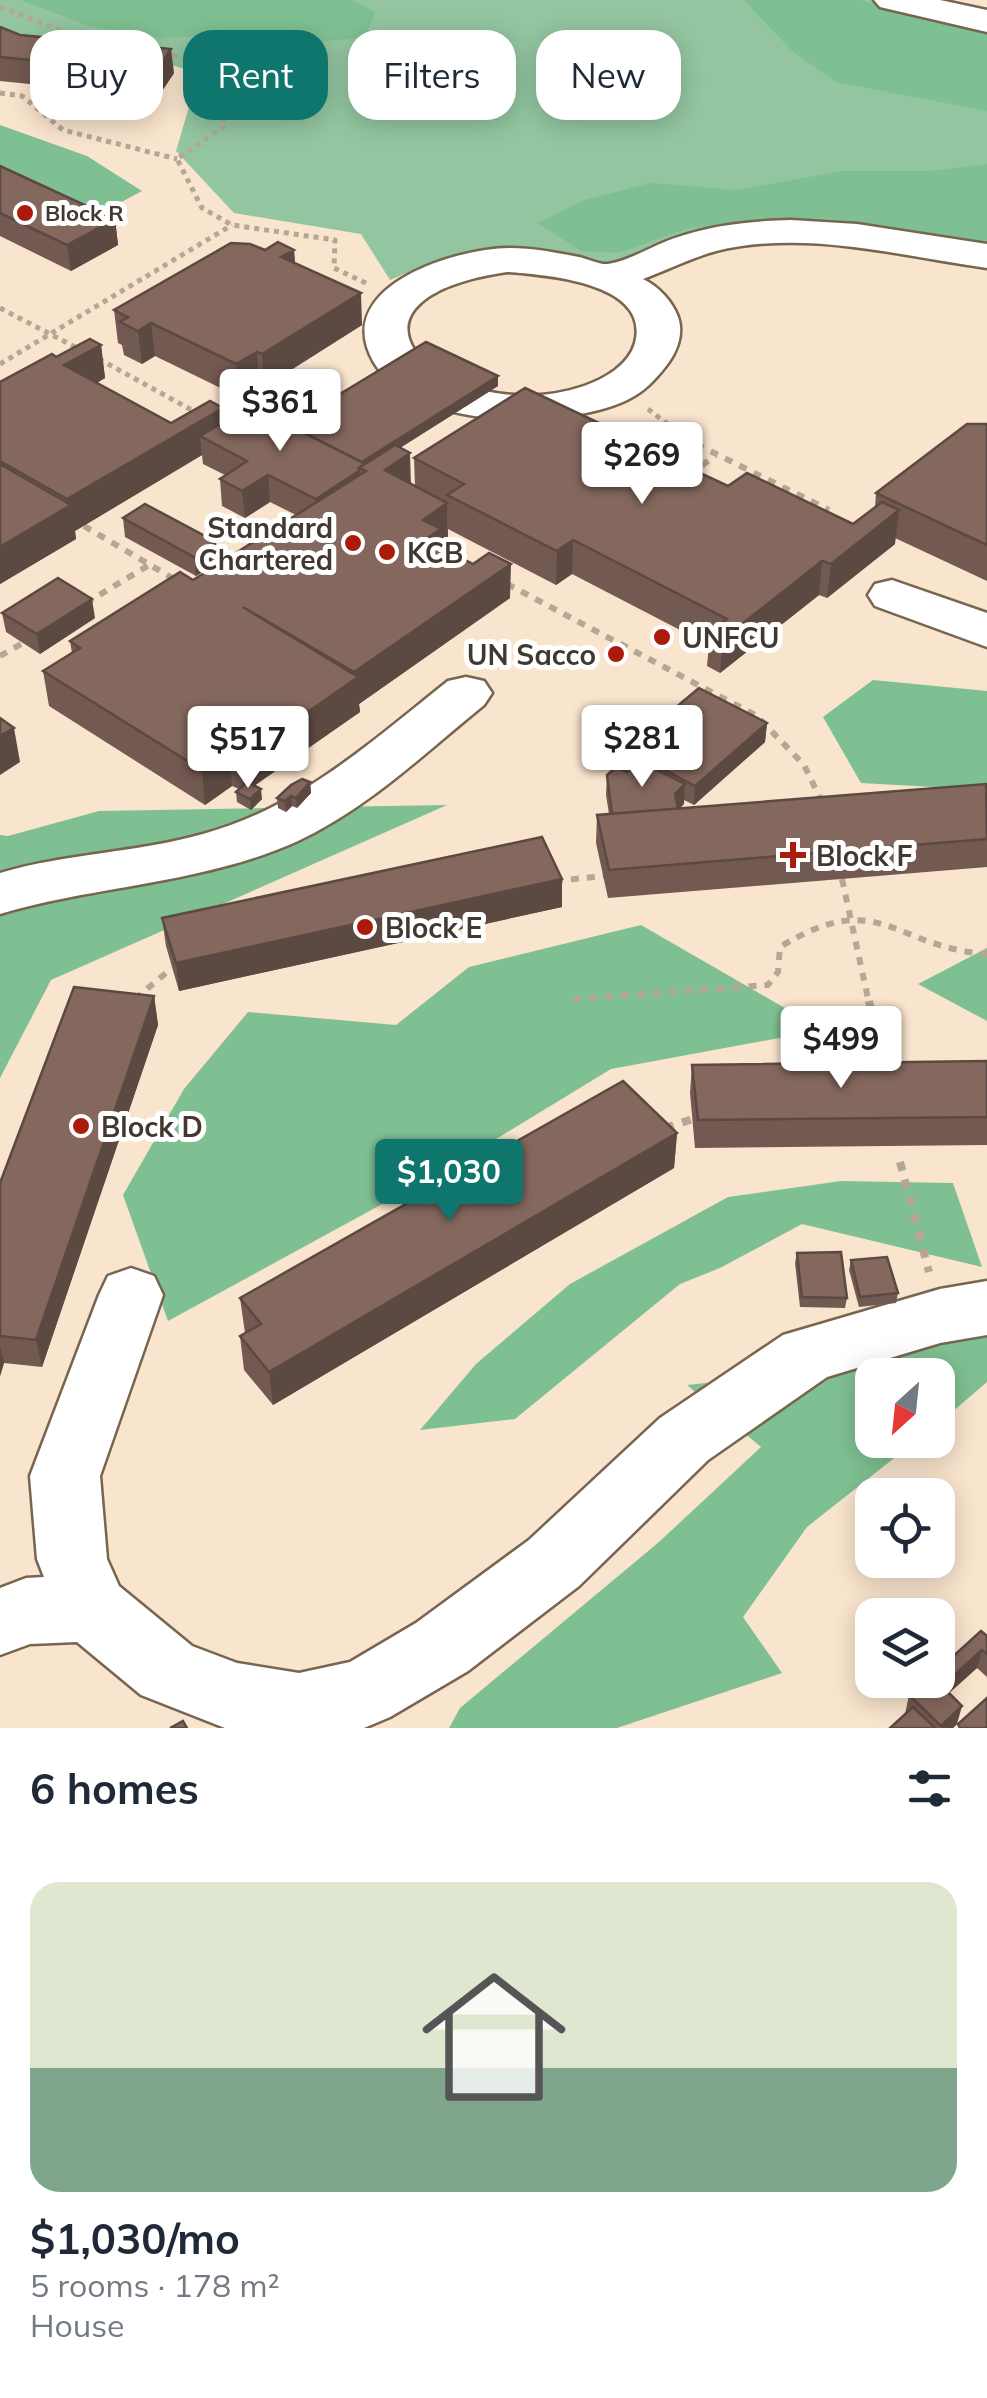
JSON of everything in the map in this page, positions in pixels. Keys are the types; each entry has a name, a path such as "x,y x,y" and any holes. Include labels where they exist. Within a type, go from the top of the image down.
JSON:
{"lane":[{"path":"892,0 987,21"},
{"path":"610,277 641,267 669,251 728,236 783,232 814,232 987,256"},
{"path":"507,260 544,260 610,277 648,304 658,320 659,344 647,366 620,386 586,400 544,407 501,406 460,399 425,385 402,368 388,348 386,326 395,306 413,288 455,270 507,260"},
{"path":"892,594 987,631"},
{"path":"0,894 35,880 106,874 166,862 283,826 350,786 466,694"},
{"path":"131,1294 65,1476 72,1559 92,1608 126,1641 167,1671 301,1718 364,1693 442,1647 554,1563 684,1438 806,1355 964,1312"},
{"path":"0,1622 26,1612 92,1608"}],"path":[{"path":"0,6 58,30"},
{"path":"163,54 199,62 214,73 226,126 176,159"},
{"path":"0,93 22,96 63,130 176,159 202,208 232,225 335,240 334,268 378,289 413,288"},
{"path":"0,364 232,225"},
{"path":"0,308 211,420"},
{"path":"676,434 829,510"},
{"path":"678,482 716,456"},
{"path":"84,526 182,584"},
{"path":"78,608 150,565"},
{"path":"504,583 757,716 807,768 824,810"},
{"path":"0,656 23,643"},
{"path":"550,882 604,876"},
{"path":"842,879 885,1071"},
{"path":"573,999 768,985 777,978 781,967 780,946 799,932 824,923 869,917 886,920 965,955 987,954"},
{"path":"129,1005 172,968"},
{"path":"659,1130 693,1119"},
{"path":"900,1162 964,1312"}],"green space":[{"path":"0,0 885,0 987,23 987,248 822,222 611,268 506,250 428,264 390,280 361,234 234,213 176,151 185,120 328,120 328,30 183,30 183,68 163,65 163,30 30,30 30,50 0,38"},
{"path":"20,0 352,0 376,12 368,30 348,30 348,39 328,41 328,30 183,30 183,37 163,38 163,30 89,26"},
{"path":"744,0 859,0 987,31 987,111 836,82 792,51"},
{"path":"0,125 87,156 142,191 101,213 0,165"},
{"path":"987,164 987,242 820,218 689,228 619,253 581,251 538,223 584,200 650,183 737,190 842,171 931,171"},
{"path":"873,680 987,691 987,790 861,783 823,717"},
{"path":"447,805 51,980 0,1078 0,835 99,811"},
{"path":"641,925 823,1030 611,1069 450,1167 168,1321 123,1195 184,1089 248,1012 396,1025 469,967"},
{"path":"987,948 987,1021 918,984"},
{"path":"841,1181 953,1183 982,1267 802,1224 720,1268 680,1284 515,1419 420,1430 476,1364 570,1284 728,1197"},
{"path":"987,1296 987,1382 955,1409 955,1358 895,1358"},
{"path":"855,1367 855,1458 894,1458 869,1478 855,1478 855,1489 807,1527 743,1617 782,1673 617,1728 449,1728 460,1708 659,1542 761,1447 687,1385"}],"building":[{"path":"0,27 30,36 30,60 0,57"},
{"path":"0,166 115,219 67,245 0,213"},
{"path":"278,242 294,250 281,257 361,293 262,354 257,352 236,364 151,323 138,331 120,322 128,317 114,310 231,243 265,250"},
{"path":"90,339 101,345 64,365 171,423 210,401 223,408 67,499 0,461 0,382"},
{"path":"426,342 498,376 362,462 289,425"},
{"path":"525,388 643,444 648,440 681,456 674,461 728,486 747,473 853,524 882,502 899,510 831,564 822,561 723,639 710,632 727,619 573,540 557,551 447,495 464,484 414,458"},
{"path":"251,406 365,464 316,499 268,475 242,491 220,479 247,461 200,436"},
{"path":"967,424 987,424 987,545 876,493"},
{"path":"395,445 410,453 385,470 447,503 423,520 441,529 426,539 473,564 489,553 511,564 354,672 243,607 358,677 242,758 229,751 202,770 43,671 80,648 70,641 180,572 193,580 366,471 359,468"},
{"path":"0,464 71,505 0,547"},
{"path":"145,504 216,542 194,557 123,518"},
{"path":"58,578 92,599 37,634 2,613"},
{"path":"699,688 767,723 695,786 626,749"},
{"path":"0,718 14,728 0,736"},
{"path":"639,761 685,784 675,794 678,809 612,814 607,775 616,767 627,772"},
{"path":"302,779 310,782 296,798 277,798 291,785"},
{"path":"247,782 261,789 250,799 236,792"},
{"path":"986,784 987,839 609,870 597,815"},
{"path":"542,837 562,879 176,963 162,918"},
{"name":"Block D","path":"74,987 154,996 36,1340 0,1336 0,1183"},
{"path":"987,1061 987,1117 698,1120 692,1065"},
{"path":"623,1081 677,1133 269,1372 240,1336 261,1324 240,1298"},
{"path":"841,1252 847,1298 802,1297 797,1253"},
{"path":"887,1257 898,1293 860,1297 851,1260"},
{"path":"981,1631 987,1636 987,1654 982,1650 955,1674 955,1655"},
{"path":"912,1698 954,1698 962,1706 941,1726"},
{"path":"987,1698 987,1728 960,1728 958,1724"},
{"path":"913,1707 935,1728 890,1728"}],"place":[{"name":"Block R","path":"25,213"},
{"name":"Standard Chartered","path":"353,543"},
{"name":"KCB","path":"387,552"},
{"name":"UNFCU","path":"662,637"},
{"name":"UN Sacco","path":"616,654"},
{"name":"Block F","path":"793,855"},
{"name":"Block E","path":"365,927"},
{"name":"Block D","path":"81,1126"}]}
